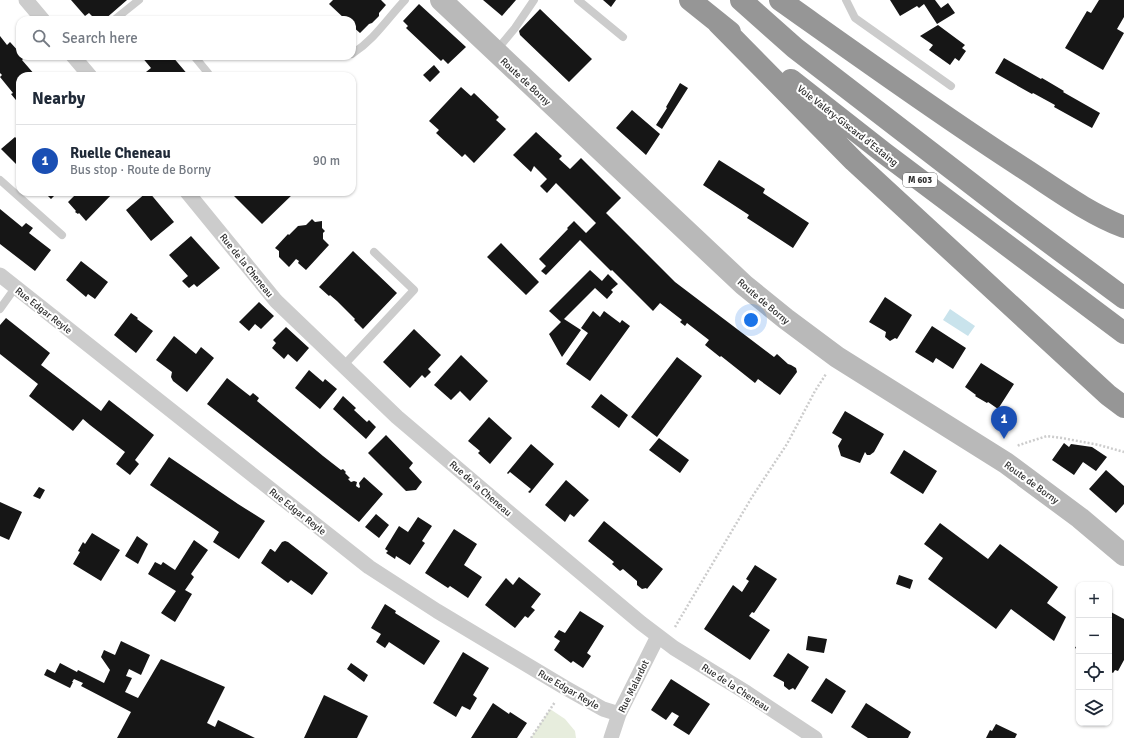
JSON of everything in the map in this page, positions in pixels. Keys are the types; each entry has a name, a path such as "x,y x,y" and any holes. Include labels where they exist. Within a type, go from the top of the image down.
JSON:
{"highway":[{"name":"Voie Valéry-Giscard d'Estaing","path":"690,0 884,153 1124,333"},
{"name":"M 603","path":"741,0 795,48 1008,212 1124,298"},
{"path":"780,0 986,144 1080,205 1110,222 1124,227"},
{"path":"718,23 860,166 1108,395 1124,407"}],"street":[{"path":"26,0 40,16"},
{"name":"Route de Borny","path":"441,0 744,285 786,319 838,357 1006,463 1080,518 1124,555"},
{"path":"76,60 87,72"},
{"name":"Rue de la Cheneau","path":"189,196 276,301 403,422 641,623 662,639 815,738"},
{"name":"Rue Edgar Reyle","path":"0,275 369,567 437,611 564,687 603,708 618,714"},
{"name":"Rue Malardot","path":"611,738 618,714 662,639"}],"lane":[{"path":"119,16 139,0"},
{"path":"356,51 363,47 405,0"},
{"path":"496,52 534,0"},
{"path":"578,0 623,37"},
{"path":"846,0 855,18 951,86"},
{"path":"197,60 207,72"},
{"path":"0,180 16,194"},
{"path":"18,196 62,235"},
{"path":"344,365 414,290 374,252"},
{"path":"0,309 15,288"}],"path":[{"path":"662,639 683,616 752,497 787,444 815,391 838,357"},
{"path":"1006,463 1019,445 1047,436 1099,445 1124,452"},
{"path":"531,738 564,687"}],"green space":[{"path":"550,709 565,719 575,731 576,738 531,738"}],"water":[{"path":"950,309 975,326 968,336 943,320"}],"building":[{"path":"71,0 127,0 109,16 92,16 89,13 85,16"},
{"path":"333,0 381,0 386,5 379,13 379,16 360,33 356,30 356,16 342,16 329,4"},
{"path":"483,0 516,0 502,16"},
{"path":"603,0 616,0 611,7"},
{"path":"890,0 935,0 941,8 948,3 955,13 937,24 924,4 919,8 917,6 900,16"},
{"path":"1099,0 1124,0 1124,17 1117,29 1124,33 1103,70 1065,48 1087,11 1091,13"},
{"path":"419,4 466,47 448,64 443,59 441,61 406,28 408,26 403,21"},
{"path":"540,9 592,59 569,82 520,35 519,31"},
{"path":"938,25 965,45 962,48 966,51 959,61 955,58 950,65 929,50 933,45 920,36"},
{"path":"0,36 7,45 10,42 16,49 16,60 22,60 32,72 16,72 16,100 11,94 13,93 0,77 2,75 0,73"},
{"path":"1004,58 1041,79 1042,78 1100,113 1092,128 1054,107 1055,105 995,73"},
{"path":"144,60 175,60 186,72 146,72 151,68"},
{"path":"434,65 440,72 430,82 423,75"},
{"path":"680,83 688,88 662,129 656,125"},
{"path":"461,87 471,96 474,93 499,117 496,120 506,129 474,163 465,154 462,157 436,133 439,130 429,121"},
{"path":"632,110 660,134 646,155 616,128"},
{"path":"536,132 562,156 559,159 570,169 581,158 621,198 606,213 675,282 774,357 777,354 788,364 796,368 797,372 780,395 758,379 755,383 721,356 720,357 705,345 709,340 687,323 685,326 680,322 682,320 660,303 653,311 580,240 546,275 541,271 546,266 539,259 574,221 586,233 596,223 556,183 547,193 540,186 547,179 534,166 531,172 513,155"},
{"path":"15,137 16,138 16,164 1,149"},
{"path":"719,160 765,189 763,193 809,223 793,248 747,218 749,215 703,185"},
{"path":"74,196 110,196 86,221 79,213 78,214 75,212 76,211 68,202"},
{"path":"142,196 152,196 174,222 151,241 126,210"},
{"path":"234,196 291,196 262,224"},
{"path":"0,209 22,227 26,223 33,228 29,233 51,250 35,271 0,244"},
{"path":"312,219 315,222 322,221 322,228 325,231 323,233 323,239 329,245 306,270 298,263 299,261 296,259 289,267 279,257 279,251 275,248 298,226 306,225"},
{"path":"191,236 220,268 197,287 194,284 189,288 182,281 188,276 169,255"},
{"path":"501,243 539,282 526,295 487,257"},
{"path":"353,251 397,293 363,329 337,301 319,287"},
{"path":"81,261 108,282 95,299 88,294 86,297 66,280"},
{"path":"590,270 602,281 608,274 618,284 611,290 613,292 607,299 595,288 564,319 581,330 562,357 549,334 561,322 549,311"},
{"path":"885,297 912,315 897,339 895,338 890,341 885,337 886,332 869,322"},
{"path":"259,302 274,316 261,329 255,324 249,331 239,322"},
{"path":"593,311 600,317 604,311 620,323 622,320 630,326 590,381 566,364 588,333 581,328"},
{"path":"131,313 153,331 136,353 114,335"},
{"path":"6,318 50,353 41,365 101,411 109,400 154,435 135,460 139,464 130,475 116,464 125,452 83,419 73,431 29,396 38,384 0,354 0,325"},
{"path":"932,326 966,348 953,369 936,358 933,363 915,352"},
{"path":"286,327 309,348 297,362 288,354 284,359 272,348 276,343 273,340"},
{"path":"414,329 441,355 428,369 431,372 425,378 422,375 410,388 383,362"},
{"path":"174,336 196,354 201,347 214,358 187,392 173,381 171,377 172,372 156,360"},
{"path":"461,355 488,381 470,401 460,391 451,400 434,385"},
{"path":"677,357 702,376 657,437 631,417"},
{"path":"981,363 1014,384 998,409 975,396 976,395 965,387"},
{"path":"309,370 323,382 325,379 337,389 320,409 295,388"},
{"path":"227,378 250,396 253,393 259,398 257,401 323,456 341,470 343,469 350,478 348,479 351,482 357,482 356,486 359,488 360,487 359,483 364,477 383,494 359,522 207,404"},
{"path":"601,394 628,415 619,428 591,407"},
{"path":"343,396 356,408 354,410 367,422 369,420 376,427 366,439 333,409"},
{"path":"845,411 884,434 874,452 867,455 865,452 860,463 841,456 838,446 842,439 832,433"},
{"path":"489,417 512,438 490,464 478,453 480,451 468,441"},
{"path":"386,435 413,463 409,468 422,482 416,490 406,491 368,453"},
{"path":"659,438 689,460 680,473 649,450"},
{"path":"1064,443 1069,447 1071,444 1092,447 1107,457 1096,471 1083,462 1074,475 1052,460"},
{"path":"531,444 554,464 530,493 528,492 531,489 510,472 508,474 507,473"},
{"path":"904,450 937,471 923,494 890,473"},
{"path":"169,457 265,521 239,559 213,542 219,532 150,485"},
{"path":"1106,470 1124,486 1124,504 1116,513 1089,489"},
{"path":"566,480 589,500 574,517 570,514 565,522 545,505"},
{"path":"39,487 45,490 40,499 33,496"},
{"path":"0,502 22,512 9,540 0,536"},
{"path":"376,514 389,525 379,538 365,527"},
{"path":"418,517 432,526 422,541 425,543 410,565 396,556 395,559 386,553 388,551 385,549 399,526 408,532"},
{"path":"604,521 663,569 647,589 642,589 637,585 637,581 623,569 620,571 612,564 614,562 588,541"},
{"path":"940,523 988,559 1000,544 1058,587 1047,603 1066,617 1054,641 1011,609 996,629 928,579 943,558 924,544"},
{"path":"454,529 477,544 464,565 482,577 468,598 450,586 448,588 425,573"},
{"path":"92,533 120,550 101,581 73,564 80,552 78,551 83,542 85,544"},
{"path":"137,536 148,544 138,564 125,556"},
{"path":"194,540 208,550 191,574 194,577 185,590 192,594 175,622 161,613 176,591 148,574 155,562 161,565 163,562 175,570"},
{"path":"285,541 328,573 312,595 291,580 288,583 261,563 270,549 275,552 282,542"},
{"path":"755,565 777,579 754,613 752,612 749,616 770,630 750,660 704,629 733,585 742,592 749,581 746,579"},
{"path":"899,575 913,580 910,589 896,584"},
{"path":"519,577 541,594 531,607 535,610 528,618 525,616 515,628 485,605 506,578 513,585"},
{"path":"385,604 396,611 395,613 440,641 424,665 389,642 385,648 376,642 381,634 371,628"},
{"path":"580,611 604,626 587,653 591,656 583,668 573,661 571,663 554,650 560,641 554,637 559,630 565,633"},
{"path":"1112,613 1124,619 1124,660 1118,671 1115,670 1113,673"},
{"path":"808,636 827,639 824,653 806,650"},
{"path":"121,641 150,655 141,675 129,669 126,676 132,678 125,692 138,698 161,659 225,687 207,723 215,727 218,720 255,738 117,738 131,712 81,686 83,683 74,679 70,688 44,675 47,669 55,673 60,663 104,683 110,670 101,657 104,650 115,655"},
{"path":"463,652 489,668 473,695 477,698 470,710 462,706 456,717 433,703"},
{"path":"788,653 809,667 795,690 793,688 789,690 784,686 784,682 773,676"},
{"path":"351,663 368,675 364,682 347,669"},
{"path":"826,678 846,691 832,714 811,701"},
{"path":"671,679 710,704 689,735 673,725 679,716 672,712 666,720 651,710"},
{"path":"324,695 368,716 357,738 304,738"},
{"path":"493,703 509,714 510,712 527,723 517,738 471,738"},
{"path":"866,703 911,732 908,738 868,738 851,727"},
{"path":"996,724 1017,734 1015,738 986,738 990,730 992,731"}],"place":[{"name":"Ruelle Cheneau","path":"1004,439"}]}
